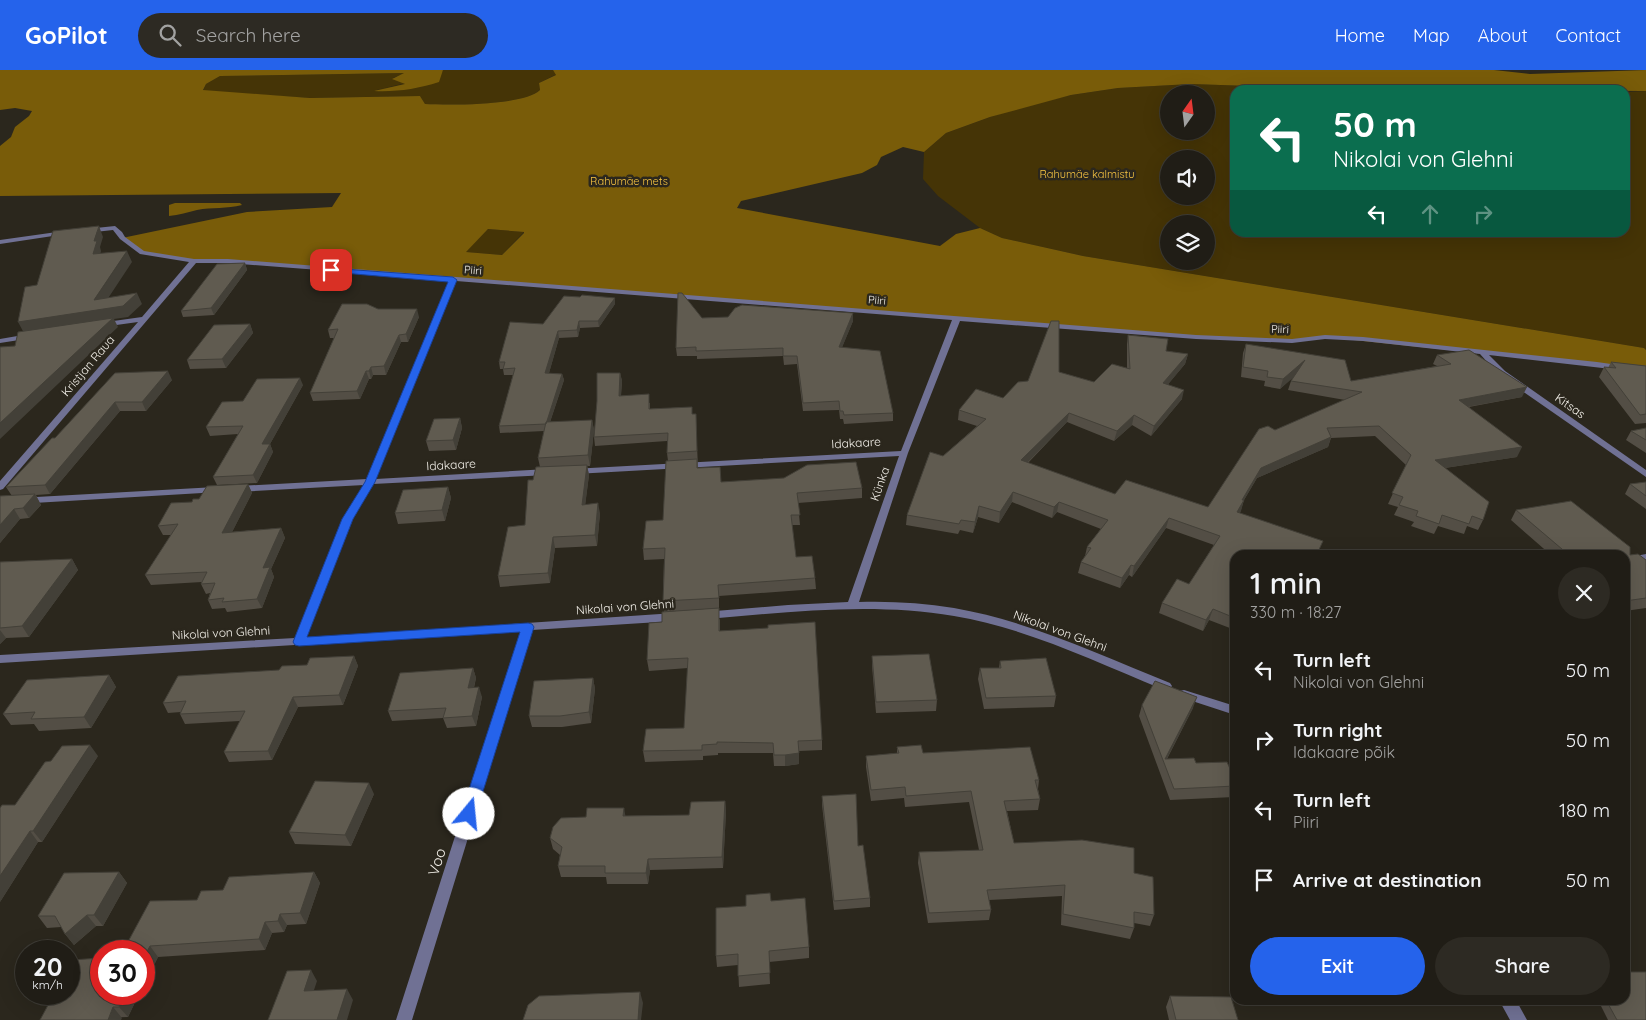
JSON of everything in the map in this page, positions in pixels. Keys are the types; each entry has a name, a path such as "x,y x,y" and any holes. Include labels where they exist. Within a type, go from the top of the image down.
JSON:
{"street":[{"name":"Piiri","path":"82,231 115,228 122,238 142,253 194,261 228,261 1196,337 1292,341 1325,337 1363,339 1646,371"},
{"path":"0,242 73,232"},
{"name":"Kristjan Raua","path":"0,487 194,261"},
{"path":"299,642 348,519 370,482 453,280"},
{"name":"Künka","path":"853,604 904,453 957,318"},
{"path":"95,326 143,319"},
{"path":"0,340 38,335"},
{"name":"Kitsas","path":"1483,353 1502,373 1646,474"},
{"name":"Idakaare","path":"0,502 904,453"},
{"path":"1630,560 1646,557"},
{"name":"Nikolai von Glehni","path":"0,659 299,642 853,604 923,608 951,612 1018,628 1230,710"},
{"name":"Voo","path":"404,1020 528,627"},
{"path":"1510,1005 1520,1020"}],"green space":[{"name":"Rahumäe mets","path":"0,70 443,70 439,82 399,90 374,91 405,84 392,79 404,73 220,76 206,84 203,90 310,98 420,96 425,104 451,104 503,102 531,95 540,90 539,83 556,75 553,70 1494,70 1530,74 1646,70 1646,91 1630,91 1630,85 1191,84 1118,88 1071,95 990,117 946,133 924,152 903,147 881,157 877,165 862,173 741,201 737,208 940,246 956,234 980,228 1002,238 1083,256 1160,270 1644,348 1646,350 1646,371 1325,337 1292,341 1196,337 228,261 194,261 142,253 122,238 247,212 332,207 341,193 0,196 0,146 11,137 15,127 29,116 32,111 15,108 0,110","holes":["488,229 524,232 502,255 466,252"]},
{"path":"443,70 553,70 557,74 539,83 540,90 531,95 503,102 468,104 425,104 420,96 310,98 203,91 206,84 220,76 405,73 393,78 406,83 377,90 440,76"},
{"name":"Rahumäe kalmistu","path":"1191,84 1230,85 1230,237 1630,237 1630,92 1646,91 1646,350 1644,348 1168,270 1215,270 1215,215 1160,215 1160,269 1083,256 1002,238 980,228 938,196 923,179 924,152 946,133 1025,106 1071,95 1118,88 1160,86 1160,140 1215,140 1215,85 1173,85"},
{"path":"175,203 240,203 242,205 203,209 169,216 169,205"},
{"path":"488,229 524,232 502,255 465,252"}],"building":[{"path":"99,226 94,241 97,241 93,254 127,251 94,300 137,293 123,306 18,322 25,287 37,285 53,231"},
{"path":"245,263 211,308 181,311 217,264"},
{"path":"678,293 682,293 702,318 728,317 735,308 742,305 853,313 839,347 880,351 893,413 844,415 843,411 840,411 839,401 803,403 797,356 783,356 783,348 696,351 696,347 676,348"},
{"path":"582,295 615,298 598,321 579,321 577,330 558,331 545,373 562,374 546,424 499,426 515,368 503,369 505,362 499,362 510,322 543,324 564,296 580,297"},
{"path":"342,304 367,304 378,309 417,309 406,334 399,335 384,366 371,367 369,371 366,371 357,391 310,393 338,329 328,330"},
{"path":"113,318 0,423 0,347 15,346 18,332"},
{"path":"1051,321 1059,321 1059,372 1094,382 1112,364 1130,369 1128,335 1168,339 1166,351 1188,354 1163,383 1184,390 1154,426 1134,415 1117,431 1069,413 1021,460 1115,494 1126,480 1208,507 1259,429 1268,426 1275,430 1362,392 1291,381 1305,360 1283,379 1267,377 1268,371 1243,367 1246,344 1345,360 1351,381 1451,364 1437,355 1469,350 1527,387 1459,400 1522,447 1435,460 1489,502 1483,520 1472,516 1469,524 1442,515 1439,524 1416,516 1418,511 1399,505 1403,497 1392,493 1411,455 1379,426 1327,428 1331,437 1261,468 1237,512 1323,541 1319,550 1230,550 1230,616 1213,609 1206,620 1162,603 1177,579 1189,584 1220,536 1169,518 1134,566 1131,565 1122,578 1081,562 1091,548 1087,547 1108,520 1059,502 1054,507 1013,492 1000,512 979,506 975,522 961,520 959,524 907,515 930,452 943,456 986,419 959,410 976,389 1003,398 1018,382 1028,381"},
{"path":"250,324 222,359 187,360 214,325"},
{"path":"1611,362 1646,366 1646,414 1640,415 1604,367 1616,368"},
{"path":"168,371 142,402 115,402 45,485 6,487 52,438 55,438 115,373"},
{"path":"597,373 620,373 619,396 649,394 649,409 692,407 692,414 696,414 697,451 667,453 668,433 594,437"},
{"path":"300,378 262,444 270,444 253,475 213,477 243,426 206,427 222,402 243,401 257,379"},
{"path":"460,418 453,440 426,441 434,419"},
{"path":"592,420 588,455 538,458 546,422"},
{"path":"1646,428 1646,440 1631,431"},
{"path":"697,459 697,468 720,467 721,482 784,478 807,465 856,462 862,488 797,493 800,515 791,515 796,557 812,556 815,578 718,585 719,598 663,601 665,548 643,549 646,521 663,520 666,461"},
{"path":"587,465 582,505 598,503 595,535 553,537 548,573 498,576 508,527 525,525 528,480 533,480 536,467"},
{"path":"1646,482 1646,496 1630,484"},
{"path":"248,484 222,533 281,528 263,568 270,567 257,599 222,602 224,598 208,600 215,583 201,584 207,572 145,575 178,524 158,526 171,503 192,502 193,499 199,499 207,486"},
{"path":"448,487 442,510 395,513 403,490"},
{"path":"35,494 23,508 14,509 0,525 0,496"},
{"path":"1571,501 1630,547 1630,550 1563,550 1516,510"},
{"path":"1638,554 1646,560 1646,598 1630,600 1630,555"},
{"path":"72,559 22,626 0,628 0,562"},
{"path":"719,608 719,631 768,628 768,625 815,622 822,740 798,741 799,753 785,755 774,755 773,743 717,742 717,744 702,745 702,750 643,751 646,729 684,728 688,658 647,660 649,623 662,622 662,612"},
{"path":"929,654 937,700 876,702 872,656"},
{"path":"354,656 339,695 293,697 268,751 224,752 245,711 180,714 186,701 163,703 178,676 279,670 282,666 307,665 310,658"},
{"path":"1046,658 1056,696 986,698 980,668 1001,668 1000,661"},
{"path":"473,668 468,688 479,687 472,716 443,718 446,708 388,711 400,673"},
{"path":"109,675 84,717 31,719 35,712 3,714 27,680"},
{"path":"593,678 589,712 560,716 529,716 534,681"},
{"path":"1155,681 1197,697 1165,759 1194,758 1196,763 1227,762 1230,769 1230,786 1174,789 1142,705"},
{"path":"90,745 33,831 30,831 0,876 0,808 2,805 15,805 45,762 51,761 62,746"},
{"path":"921,745 923,753 1030,747 1039,780 1035,780 1040,799 1004,801 1014,843 1082,840 1134,848 1134,873 1153,877 1154,915 1134,912 1134,928 1063,914 1065,885 987,890 991,910 929,913 919,852 983,850 971,791 906,796 905,787 871,790 866,756 899,753 897,747"},
{"path":"315,781 369,783 345,835 289,832"},
{"path":"856,794 858,846 863,845 870,898 834,901 822,796"},
{"path":"725,801 722,857 648,859 646,873 605,873 605,866 558,866 562,847 550,838 553,827 561,818 586,817 587,808 624,808 623,816 689,815 691,802"},
{"path":"119,872 94,915 87,915 65,934 55,916 38,916 64,873"},
{"path":"314,872 300,913 280,914 278,921 265,922 259,939 155,946 155,940 129,940 150,901 197,900 201,891 223,890 229,877"},
{"path":"770,893 771,901 805,898 809,947 769,951 770,973 738,976 738,954 716,956 716,908 746,906 746,895"},
{"path":"80,959 90,959 90,1005 120,1005 119,1007 113,1007 108,1020 40,1020 48,1005 80,1005"},
{"path":"311,970 304,991 347,989 337,1020 268,1020 287,971"},
{"path":"1630,972 1646,972 1646,1020 1617,1020 1609,1005 1630,1005"},
{"path":"640,992 638,1020 523,1020 528,1005 539,996"},
{"path":"1170,996 1230,997 1230,1005 1233,1005 1238,1020 1176,1020"}],"route":[{"path":"331,270 453,280 370,482 348,519 299,642 528,627 469,814"}]}
